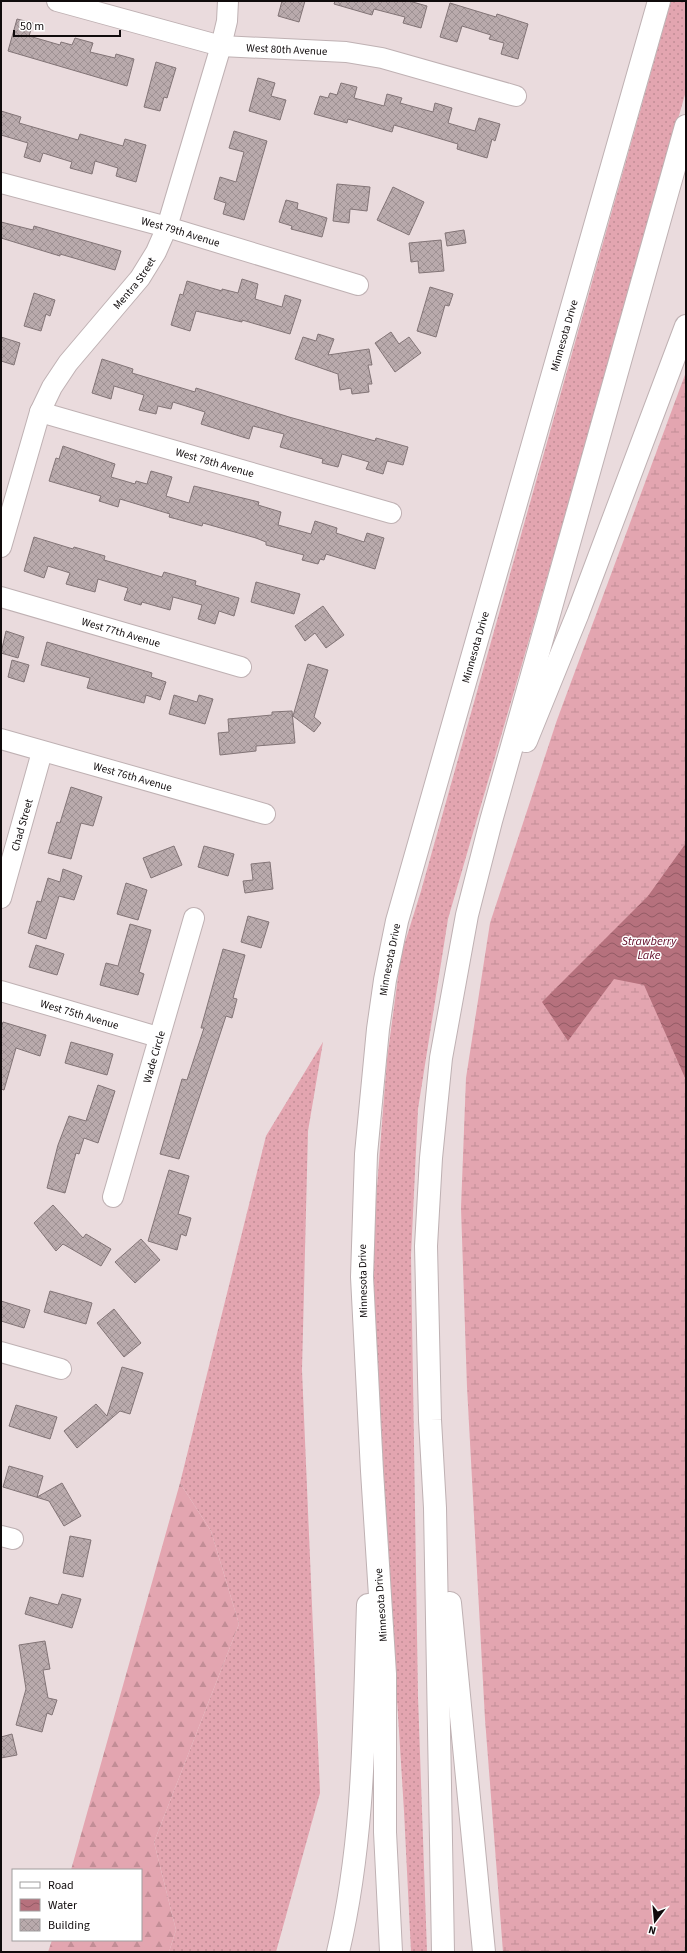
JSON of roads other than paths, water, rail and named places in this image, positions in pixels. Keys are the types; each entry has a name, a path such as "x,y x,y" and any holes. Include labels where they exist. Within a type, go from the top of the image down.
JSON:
{"highway":[{"name":"Minnesota Drive","path":"391,1952 386,1832 385,1674 372,1472 363,1292 363,1221 366,1154 385,980 397,921 659,1"},
{"path":"443,1952 435,1508 430,1420 426,1246 431,1158 441,1058 467,915 491,821 686,126"},
{"path":"491,821 578,613 686,326"},
{"path":"338,1952 347,1916 361,1802 372,1472"},
{"path":"435,1508 445,1556 449,1591 484,1952"}],"street":[{"name":"West 80th Avenue","path":"57,1 221,46 346,52 382,58 516,96"},
{"name":"Mentra Street","path":"1,547 40,412 52,387 68,364 140,278 156,252 167,227 221,46 227,20 228,1"},
{"name":"West 79th Avenue","path":"1,183 167,227 358,285"},
{"name":"West 78th Avenue","path":"40,412 391,513"},
{"name":"West 77th Avenue","path":"1,597 241,667"},
{"name":"West 76th Avenue","path":"1,739 42,752 265,814"},
{"name":"Chad Street","path":"1,898 42,752"},
{"name":"Wade Circle","path":"113,1197 158,1037 194,918"},
{"name":"West 75th Avenue","path":"1,991 158,1037"},
{"path":"1,1352 61,1369"}],"water":[{"name":"Strawberry Lake","path":"686,843 686,1080 644,985 614,979 568,1041 542,1002 648,896"}]}
